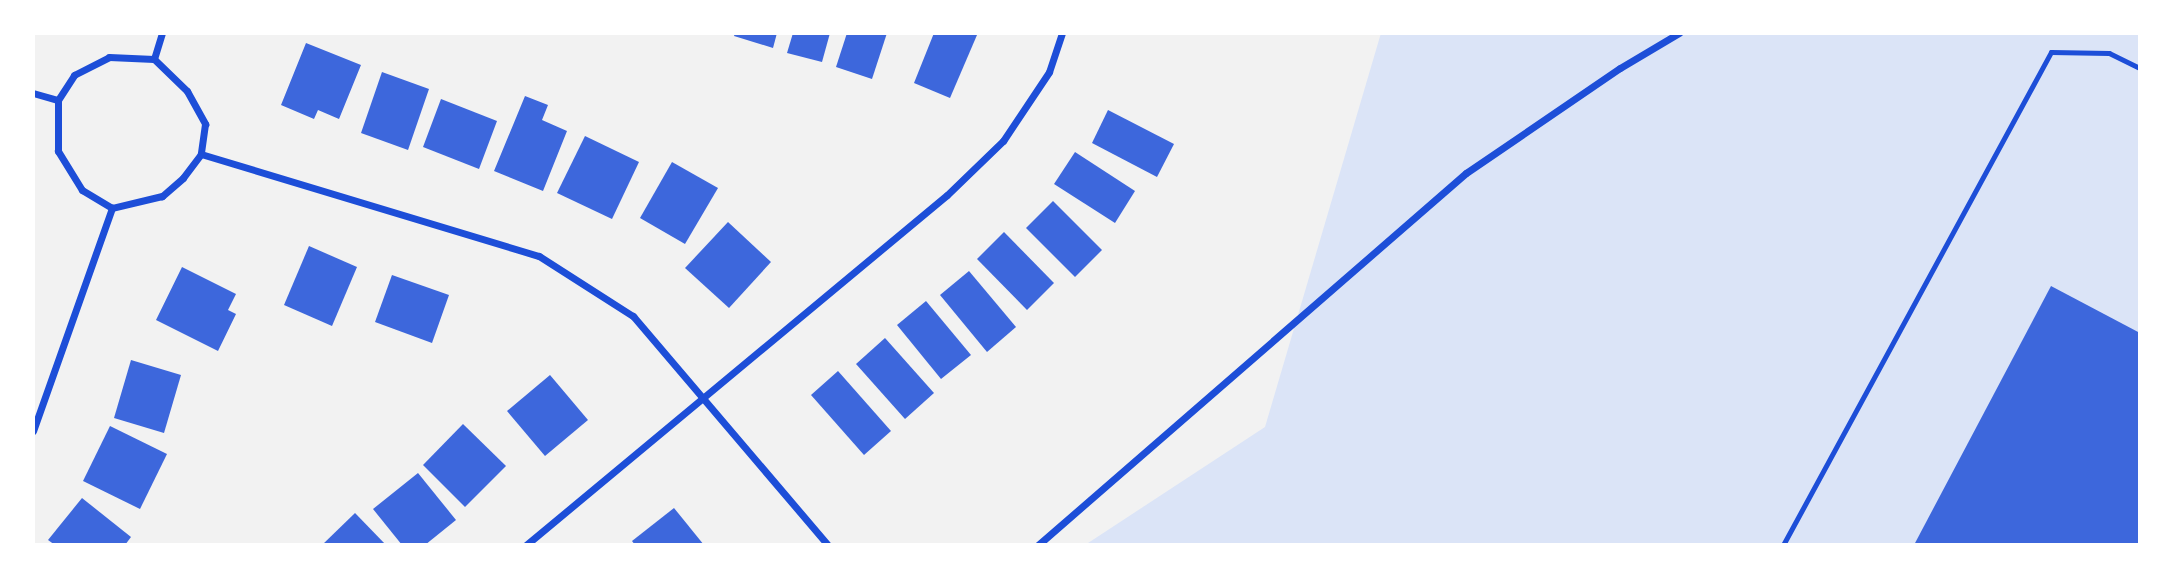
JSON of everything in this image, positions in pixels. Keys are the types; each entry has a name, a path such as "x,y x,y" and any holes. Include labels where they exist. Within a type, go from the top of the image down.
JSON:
{"street":[{"path":"154,59 162,33"},
{"path":"526,545 947,195 1003,141 1049,72 1062,33"},
{"path":"1038,545 1466,173 1620,68 1679,33"},
{"path":"109,57 154,59 187,90 205,124 201,154 183,178 162,195 113,208 82,190 58,151 58,100 74,75 109,57"},
{"path":"33,93 58,100"},
{"path":"201,154 539,256 633,316 828,545"},
{"path":"33,431 113,208"}],"lane":[{"path":"1783,545 2051,52 2109,53 2140,68"}],"shaded area":[{"path":"1381,33 2140,33 2140,545 1085,545 1265,427"}],"building":[{"path":"735,33 777,33 773,48 734,36"},
{"path":"793,33 830,33 822,62 787,53"},
{"path":"847,33 887,33 872,79 836,67"},
{"path":"934,33 977,35 950,98 914,83"},
{"path":"306,43 361,65 339,119 318,110 314,119 281,105"},
{"path":"382,72 429,89 408,150 361,133"},
{"path":"525,96 548,105 542,120 567,131 543,191 494,171"},
{"path":"441,99 497,121 479,169 423,147"},
{"path":"1108,110 1174,144 1157,177 1092,143"},
{"path":"585,136 639,162 612,219 557,193"},
{"path":"1075,152 1135,191 1115,223 1054,184"},
{"path":"672,162 718,188 685,244 640,218"},
{"path":"1053,201 1102,250 1075,277 1026,228"},
{"path":"728,222 771,262 729,308 685,268"},
{"path":"1004,232 1054,283 1027,310 977,259"},
{"path":"309,246 357,267 332,326 284,305"},
{"path":"182,267 236,294 228,310 236,314 218,351 156,320"},
{"path":"969,271 1016,327 987,352 940,295"},
{"path":"392,275 449,295 432,343 375,322"},
{"path":"2051,286 2140,333 2140,545 1914,545"},
{"path":"926,301 971,355 941,379 897,325"},
{"path":"885,338 934,393 905,419 856,364"},
{"path":"131,360 181,375 164,433 114,418"},
{"path":"838,371 891,431 864,455 811,395"},
{"path":"550,375 588,420 545,456 507,411"},
{"path":"463,424 506,466 465,507 423,465"},
{"path":"110,426 167,454 140,509 83,481"},
{"path":"418,473 456,520 425,545 402,545 373,509"},
{"path":"82,498 131,537 125,545 55,545 48,540"},
{"path":"674,508 704,545 635,545 632,541"},
{"path":"355,513 386,545 322,545"}]}
